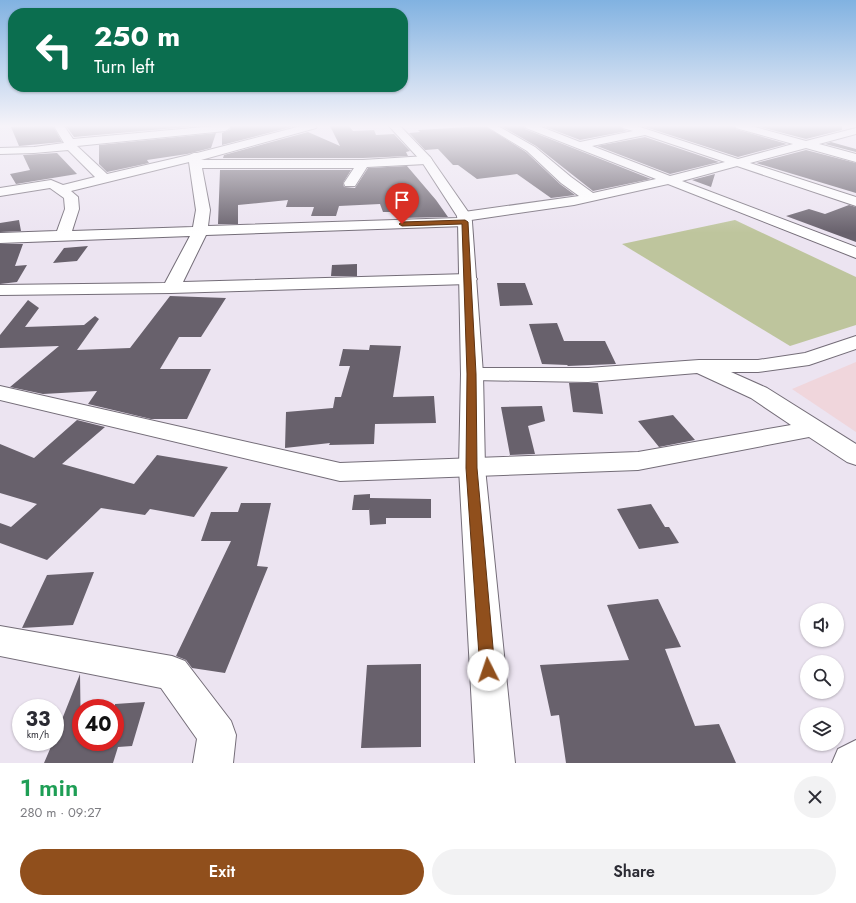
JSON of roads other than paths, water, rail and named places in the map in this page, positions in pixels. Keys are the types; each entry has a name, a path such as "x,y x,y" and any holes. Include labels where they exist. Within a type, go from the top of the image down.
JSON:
{"street":[{"path":"88,162 104,178"},
{"path":"61,189 104,178 187,162"},
{"path":"171,288 200,232 203,210 195,162"},
{"path":"262,162 362,164 400,162"},
{"path":"427,162 464,219 472,374 472,468 495,763"},
{"path":"557,162 566,180 590,198"},
{"path":"618,162 856,253"},
{"path":"0,238 200,232 464,219 590,198 737,162 856,202"},
{"path":"350,183 362,164"},
{"path":"0,192 50,184 61,189 71,197 72,209 63,236"},
{"path":"0,290 171,288 468,278"},
{"path":"472,374 588,375 699,366 758,366 809,359 856,342"},
{"path":"699,366 759,393 856,456"},
{"path":"0,393 340,472 638,461 815,428"},
{"path":"0,641 172,674 217,735 214,763"},
{"path":"852,763 856,760"}]}
